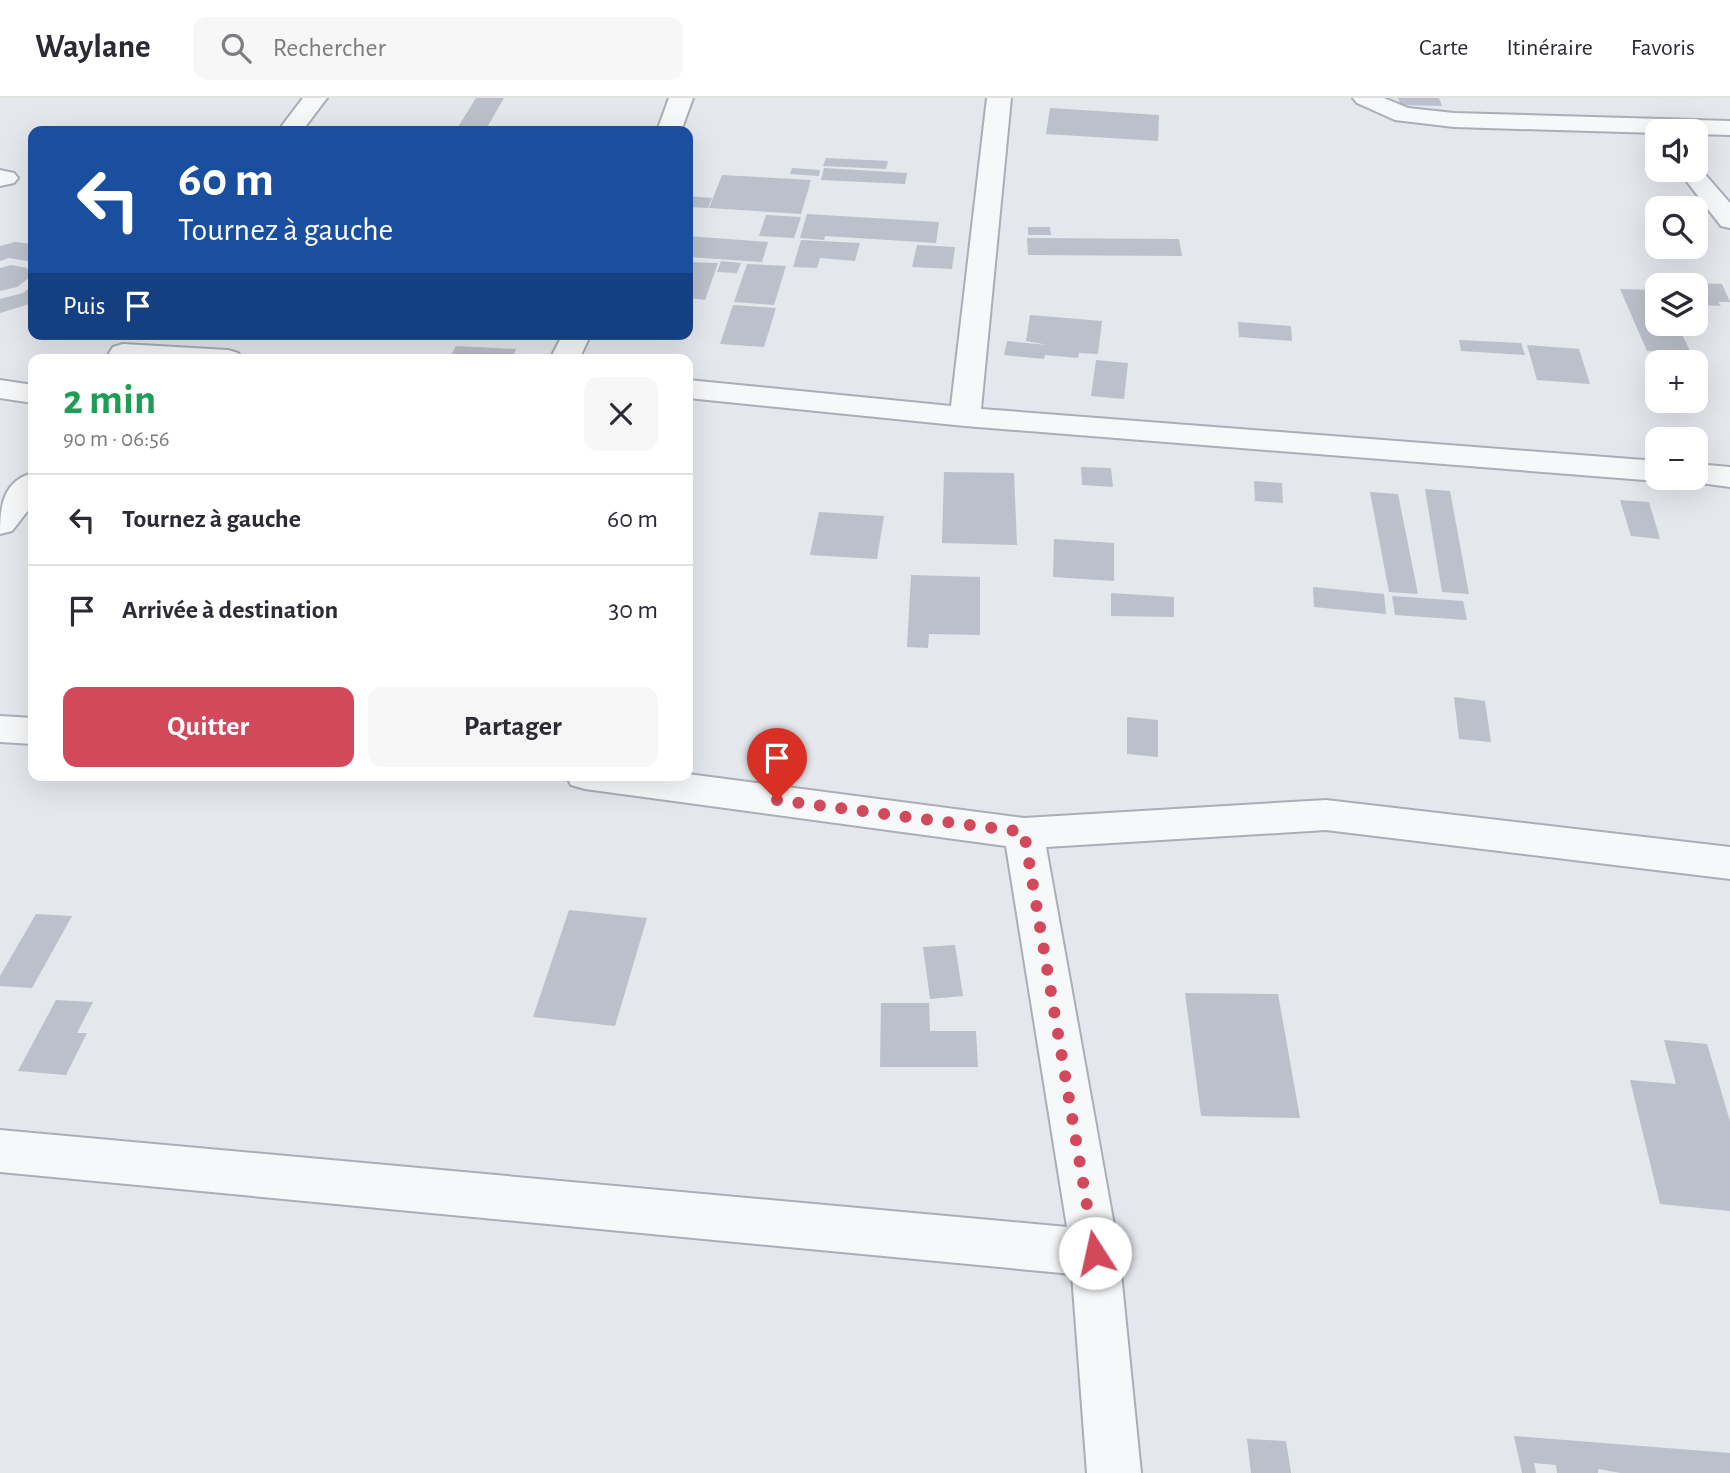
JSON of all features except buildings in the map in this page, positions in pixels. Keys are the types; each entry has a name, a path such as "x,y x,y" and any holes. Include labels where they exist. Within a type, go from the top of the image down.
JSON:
{"street":[{"path":"294,126 315,98"},
{"path":"672,126 681,98"},
{"path":"965,417 999,98"},
{"path":"1365,98 1403,115 1645,128"},
{"path":"1633,98 1650,119"},
{"path":"1708,128 1730,128"},
{"path":"1700,182 1730,220"},
{"path":"126,349 177,354"},
{"path":"0,389 28,393"},
{"path":"693,390 965,417 1645,470"},
{"path":"1708,475 1730,477"},
{"path":"0,524 28,489"},
{"path":"0,729 28,731"},
{"path":"631,781 1024,832 1326,815 1730,863"},
{"path":"1024,832 1095,1253 1114,1473"},
{"path":"0,1151 1095,1253"}],"route":[{"path":"777,800 1024,832 1095,1253"}]}
